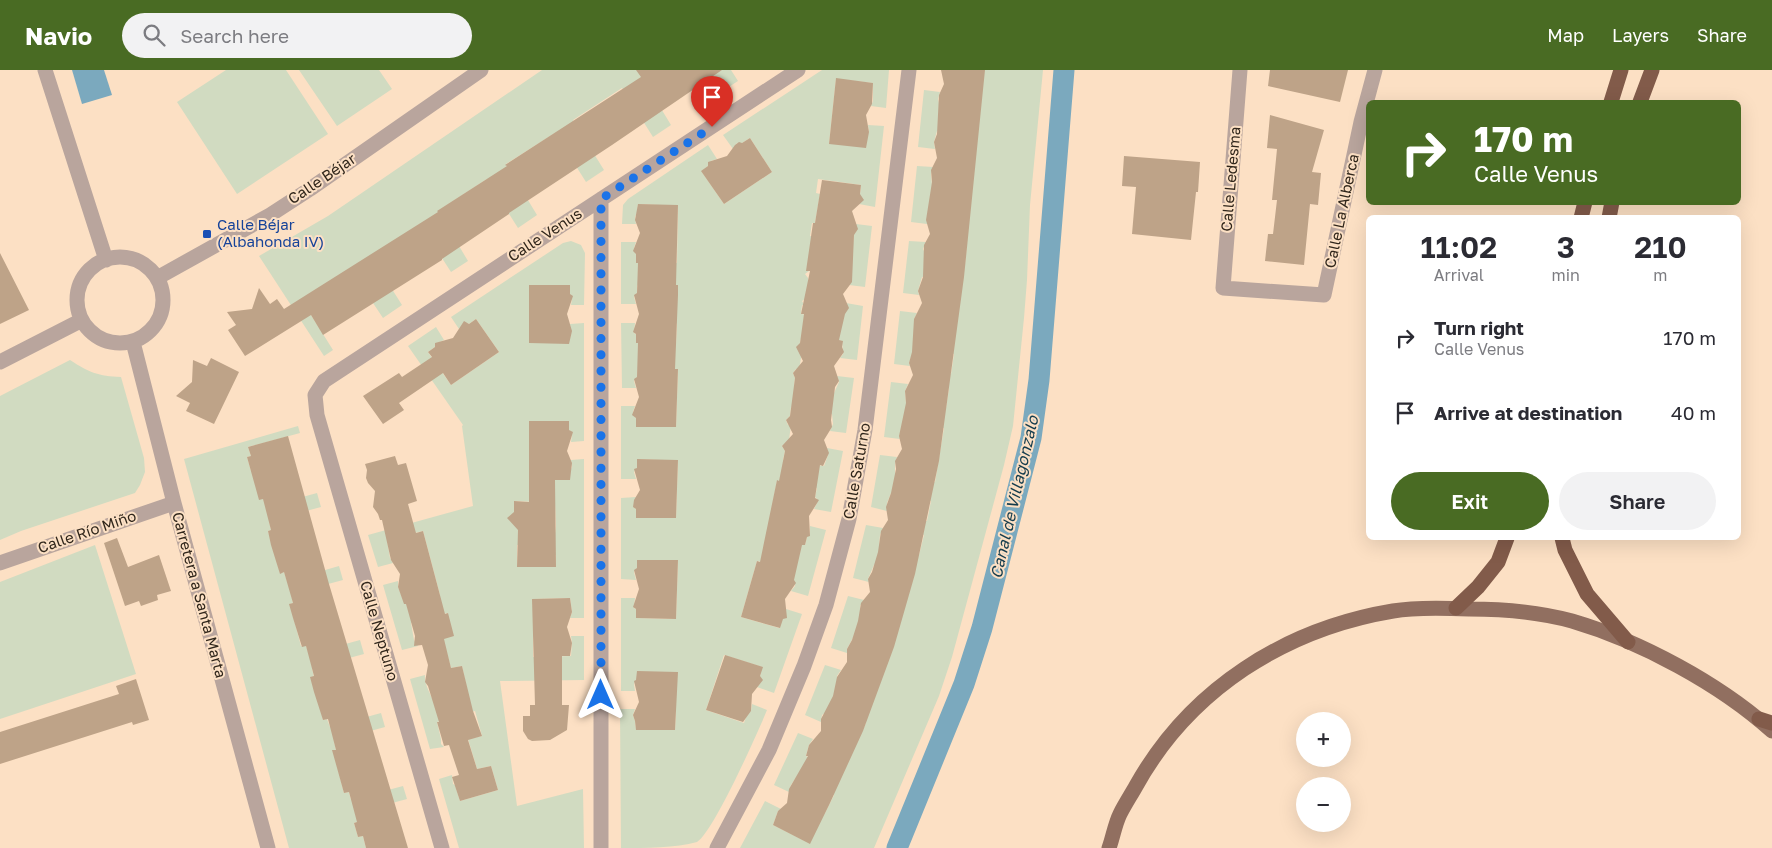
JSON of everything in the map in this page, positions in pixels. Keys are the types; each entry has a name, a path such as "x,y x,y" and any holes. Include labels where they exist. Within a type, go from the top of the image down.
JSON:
{"highway":[{"path":"1612,100 1621,70"},
{"path":"1641,100 1652,70"},
{"path":"1456,608 1478,587 1498,562 1506,540"},
{"path":"1562,540 1565,550 1587,594 1628,642"}],"main road":[{"path":"1109,848 1120,814 1147,767 1173,731 1218,687 1256,661 1301,637 1344,621 1395,610 1456,608 1514,610 1572,621 1628,642 1675,664 1766,721 1772,731"}],"street":[{"path":"46,70 106,260"},
{"name":"Calle Béjar","path":"157,278 270,215 481,70"},
{"name":"Calle Venus","path":"317,415 315,395 324,381 798,70"},
{"name":"Calle Saturno","path":"717,848 769,750 804,666 828,596 849,520 865,430 909,70"},
{"name":"Calle Ledesma","path":"1240,70 1223,288 1324,295"},
{"name":"Calle La Alberca","path":"1367,100 1376,70"},
{"name":"Calle La Alberca","path":"1324,295 1360,122 1366,102"},
{"path":"601,199 601,848"},
{"path":"126,258 145,265 157,278 162,290 161,312 149,332 133,342 119,343 101,339 90,331 82,320 77,296 86,274 95,266 106,260 126,258"},
{"path":"0,362 82,320"},
{"name":"Carretera a Santa Marta","path":"133,342 174,503 268,848"},
{"name":"Calle Neptuno","path":"317,415 442,848"},
{"name":"Calle Río Miño","path":"0,563 174,503"}],"green space":[{"path":"226,70 286,70 328,134 237,194 177,102"},
{"path":"299,70 379,70 392,89 337,126"},
{"path":"542,70 646,70 657,102 671,125 653,137 622,88 573,120 604,170 586,182 555,133 506,164 537,215 518,228 487,179 438,211 468,261 451,272 420,224 371,256 402,305 383,318 373,303 301,299 333,350 324,356 259,256 328,216"},
{"path":"707,70 731,70 738,81 721,92"},
{"path":"822,70 889,70 886,108 871,106 873,101 873,83 836,79 829,144 867,134 869,132 868,125 884,126 875,207 859,204 861,185 818,179 816,193 820,194 815,223 812,223 810,236 853,243 854,234 857,230 856,224 872,226 865,287 849,285 851,268 809,271 805,274 810,281 805,299 802,301 805,306 802,305 801,314 843,320 846,303 863,306 857,360 840,358 843,354 842,341 802,334 799,370 796,369 793,373 795,378 794,387 834,393 839,382 837,376 854,378 846,433 830,431 833,424 832,414 791,407 790,416 786,420 788,425 791,425 789,440 782,446 785,451 783,460 824,466 828,455 827,448 843,451 831,512 814,509 817,503 815,497 817,488 777,481 766,538 805,545 810,533 810,526 826,530 808,596 791,591 795,586 795,582 765,563 757,561 741,617 779,628 782,619 786,616 786,609 802,614 774,693 757,687 761,682 762,667 724,655 706,710 744,723 747,714 751,711 752,704 767,710 735,781 713,821 697,842 670,847 621,848 620,709 635,709 633,715 636,729 675,730 676,711 636,680 634,684 635,691 621,691 621,598 635,598 636,618 676,619 678,561 637,560 637,568 634,572 636,580 621,579 621,498 636,497 634,507 637,518 676,518 678,461 638,459 637,468 634,472 636,479 621,479 621,406 635,406 633,412 636,418 636,426 676,427 678,369 638,368 637,377 634,381 636,388 622,388 621,323 635,323 636,343 676,344 677,324 637,285 637,293 634,297 636,304 621,304 621,242 636,242 634,248 637,263 677,263 678,206 638,204 635,217 636,224 622,224 623,205 628,199 708,145 717,159 711,161 702,172 724,204 772,172 750,138 742,143 737,143 733,149 723,135"},
{"path":"984,70 1043,70 1030,205 1024,318 1013,426 952,657 939,696 874,848 740,848 765,801 781,809 778,811 773,825 805,841 825,813 834,795 797,776 789,792 774,785 798,733 813,739 806,756 843,772 866,723 826,712 822,715 821,722 805,715 825,665 841,670 837,676 837,681 874,701 854,636 847,649 847,653 831,648 848,596 864,600 860,606 861,611 894,628 874,565 868,579 869,582 853,578 866,525 883,528 879,546 919,555 924,535 921,534 924,521 927,521 931,501 891,493 887,503 887,511 871,507 880,455 897,457 895,476 935,482 944,428 902,428 899,436 900,439 884,437 891,382 908,384 905,391 906,403 946,408 949,388 947,387 948,374 951,374 954,354 912,355 909,363 910,366 894,364 900,311 917,313 914,319 958,281 922,277 918,291 919,295 903,293 909,241 926,242 923,249 925,253 965,264 967,244 927,217 927,224 911,222 917,166 933,167 931,174 932,185 978,135 937,131 934,142 935,149 918,147 924,90 940,92 939,103"},
{"path":"571,241 581,245 585,253 584,305 571,305 572,299 570,294 530,285 529,343 560,343 571,333 570,324 584,323 584,441 571,442 572,435 569,430 569,421 529,421 529,479 570,471 572,467 571,460 584,459 584,618 570,618 572,612 570,598 533,599 533,618 543,637 533,637 533,657 571,656 571,636 584,636 584,680 500,681 517,806 583,789 584,848 459,848 439,779 452,775 453,784 460,801 498,790 491,766 477,769 468,739 482,736 475,711 437,722 441,744 444,747 430,749 410,679 425,675 426,684 432,698 467,689 462,666 451,668 443,639 448,613 411,623 414,640 418,646 402,650 383,585 398,581 398,587 405,604 440,595 423,531 387,540 390,558 393,563 378,567 368,535 473,506 463,425 408,346 436,327 444,340 435,344 435,347 428,352 451,385 499,352 476,319 459,329 451,317 563,243","holes":["515,501 555,503 556,526 552,555 556,555 556,567 517,566 517,545 534,545 514,512"]},
{"path":"70,360 94,373 121,377 144,458 145,472 140,485 135,493 21,531 0,540 0,396"},
{"path":"298,426 300,433 248,447 251,456 247,457 251,471 255,470 266,507 317,493 321,507 269,521 271,530 268,531 280,573 284,572 287,581 339,566 343,580 291,594 293,603 290,604 301,646 306,646 309,654 360,640 364,654 312,668 323,720 327,719 330,727 381,713 385,727 334,741 336,750 333,750 344,793 349,792 351,800 403,786 407,799 355,813 358,822 354,823 358,837 363,836 366,848 289,848 184,459"},
{"path":"95,545 136,674 0,719 0,582"}],"water":[{"path":"72,70 104,70 112,95 82,104"}],"building":[{"path":"636,70 722,70 442,260 323,335 311,315 245,356 228,330 236,325 227,312 252,309 259,288 270,304 277,299 284,309 438,212 507,166 505,165 641,77"},
{"path":"941,70 985,70 964,277 939,461 915,574 894,647 863,731 810,844 773,825 778,811 787,803 789,789 808,756 806,756 809,745 821,731 821,719 833,696 837,677 847,662 847,649 858,621 861,603 870,592 868,579 878,552 881,531 888,520 886,507 896,469 895,461 902,449 899,436 906,403 905,391 913,375 909,363 912,352 914,319 922,303 918,291 923,277 924,245 930,234 926,220 932,182 931,170 937,158 934,142 937,134 939,95 944,84"},
{"path":"1270,70 1348,70 1340,102 1268,86"},
{"path":"836,78 873,83 872,104 866,115 869,132 866,148 829,144"},
{"path":"1270,115 1324,130 1312,172 1321,173 1318,205 1310,204 1304,265 1265,261 1268,234 1273,234 1277,200 1272,200 1277,149 1267,148"},
{"path":"750,138 772,172 724,204 701,171 708,166 708,162 727,156 735,145"},
{"path":"1124,156 1200,162 1191,240 1132,234 1136,187 1122,186"},
{"path":"822,180 861,185 860,194 864,200 852,211 858,229 854,235 852,282 843,294 849,308 845,314 839,340 843,341 842,347 844,352 834,366 839,381 835,387 831,420 832,427 824,440 829,453 823,466 820,465 815,498 819,500 809,516 810,536 807,537 805,545 802,545 794,580 796,583 785,599 787,618 783,619 780,628 741,617 757,561 760,562 785,451 782,446 793,434 786,420 790,416 795,378 793,373 803,361 796,347 800,343 804,314 801,314 810,271 806,271"},
{"path":"638,204 678,205 676,285 678,285 678,295 675,369 678,369 676,427 636,427 636,418 632,415 639,397 634,379 637,377 638,343 636,343 636,334 633,332 639,314 634,295 637,293 638,263 636,263 636,254 633,251 640,233 635,220"},
{"path":"0,253 29,310 0,324"},
{"path":"529,285 570,285 570,294 573,296 567,314 572,331 569,344 529,343"},
{"path":"476,319 499,352 451,385 443,373 399,403 404,410 383,424 363,396 399,373 402,377 432,357 428,352 435,347 435,343 453,338 464,321 469,324"},
{"path":"211,358 239,372 214,424 186,411 190,403 176,396 192,382 193,360 207,366"},
{"path":"529,421 569,421 569,430 573,432 567,451 572,463 570,480 555,480 556,567 517,567 518,530 507,518 514,512 514,501 529,502"},
{"path":"288,436 329,584 408,848 366,848 363,836 358,837 354,823 357,822 349,792 344,793 332,750 336,750 328,719 323,720 310,677 314,676 306,646 302,647 289,604 293,603 284,572 280,574 271,545 268,531 271,530 263,499 259,500 247,457 251,456 248,447"},
{"path":"395,456 398,465 406,463 417,501 408,504 416,533 423,531 445,614 448,613 454,636 444,639 451,668 462,666 473,711 482,736 468,740 477,769 491,766 498,790 460,801 452,777 459,775 449,745 444,746 437,722 439,722 428,686 425,682 428,665 422,645 414,646 415,636 406,604 404,604 398,587 400,574 391,560 382,520 380,520 373,507 375,491 366,478 367,470 365,464"},
{"path":"637,459 678,460 676,518 636,518 636,509 633,507 634,500 640,490 634,469 637,468"},
{"path":"117,538 128,567 159,555 171,591 157,595 158,600 141,606 139,601 125,606 104,543"},
{"path":"637,560 678,560 676,619 636,618 636,609 633,607 639,589 634,570 637,568"},
{"path":"570,598 572,612 567,627 572,643 570,656 562,656 562,705 569,705 567,730 550,740 532,741 528,739 523,731 523,716 530,716 530,705 535,705 532,599"},
{"path":"725,655 763,667 760,676 763,680 752,694 751,711 743,722 706,710"},
{"path":"637,671 678,672 675,730 636,730 633,715 639,702 634,681 636,680"},
{"path":"136,679 149,720 133,725 132,722 0,764 0,732 119,694 116,686"}],"waterway":[{"name":"Canal de Villagonzalo","path":"897,848 964,684 982,628 1031,438 1039,380 1064,70"}],"place":[{"name":"Calle Béjar (Albahonda IV)","path":"207,234"}],"route":[{"path":"601,695 601,199 712,127"}]}
